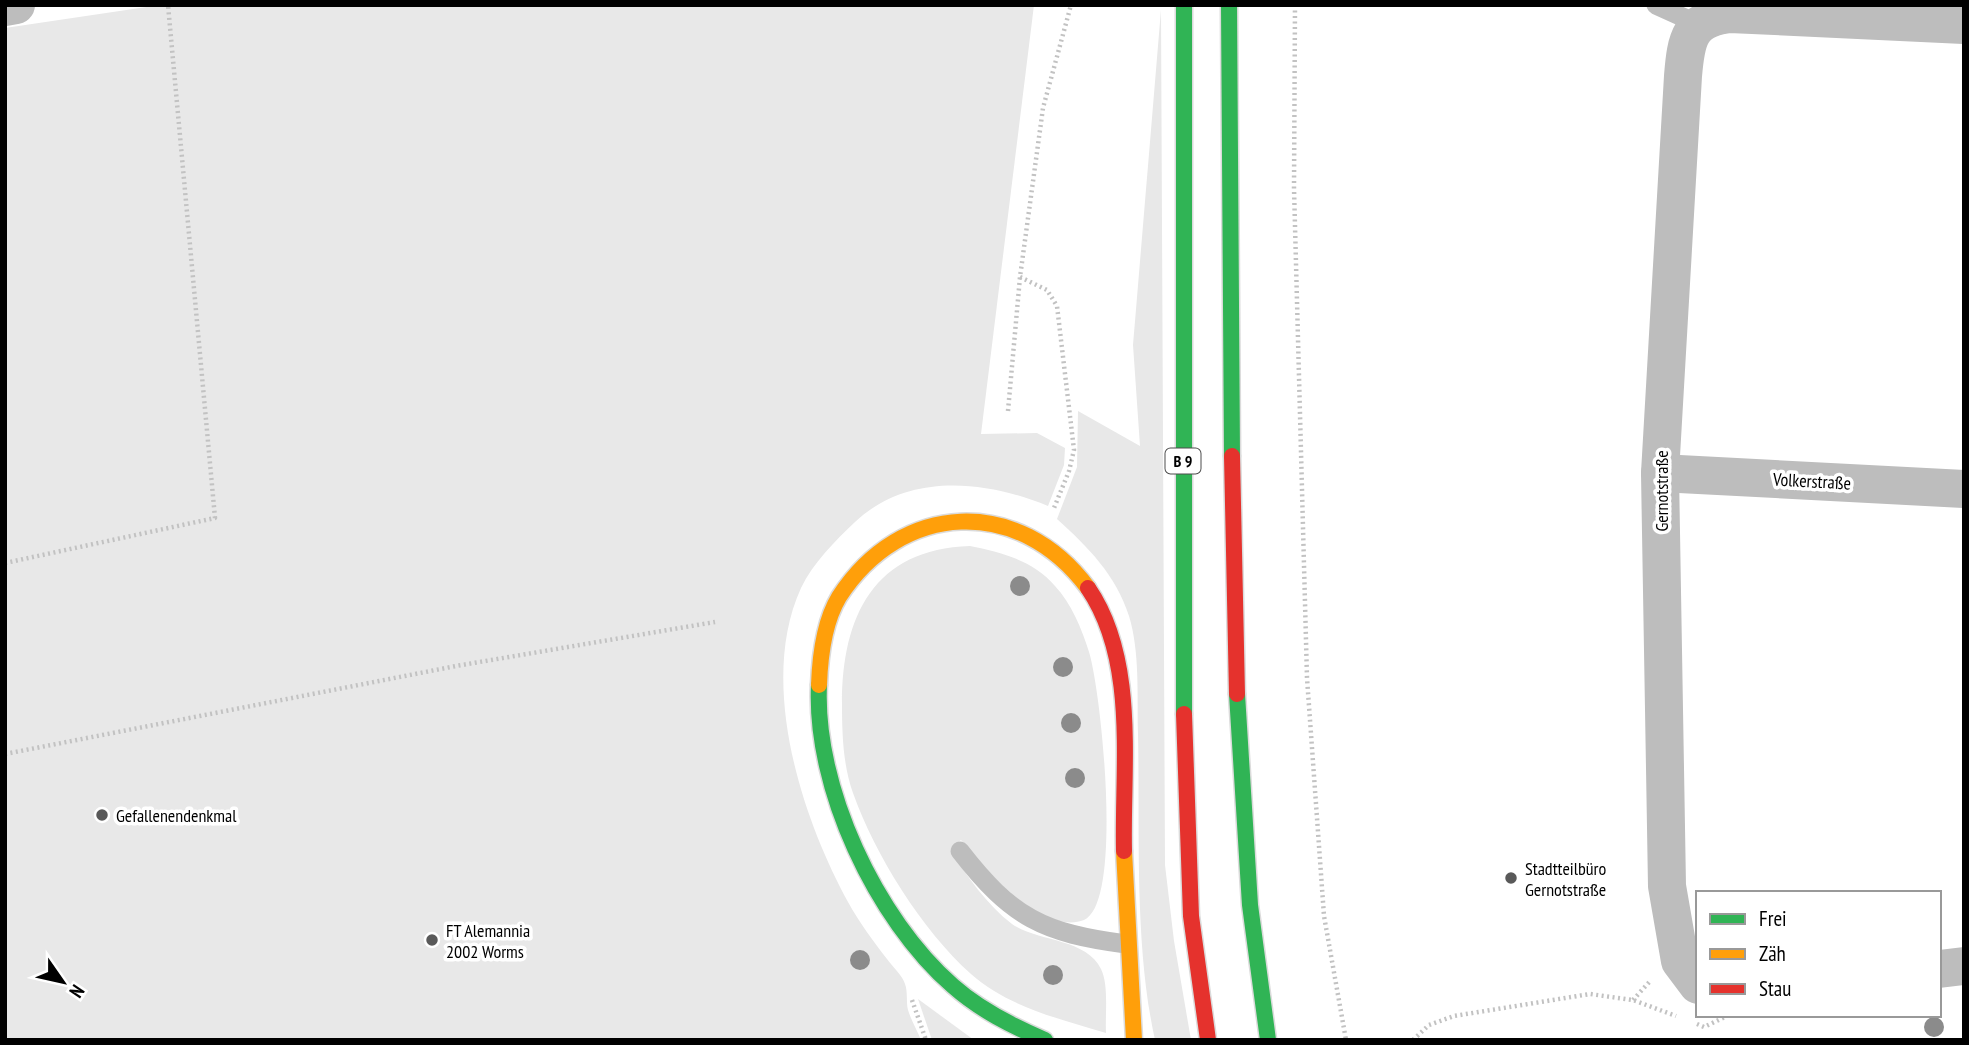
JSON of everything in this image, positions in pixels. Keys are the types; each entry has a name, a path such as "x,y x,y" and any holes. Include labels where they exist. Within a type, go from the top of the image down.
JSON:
{"highway":[{"name":"B 9","path":"1184,5 1183,690 1191,916 1208,1040"},
{"path":"1229,5 1234,648 1242,837 1255,960 1268,1040"},
{"path":"1045,1040 1011,1026 983,1010 947,981 919,951 876,891 857,854 838,805 822,735 818,665 821,638 842,587 857,568 882,547 908,532 937,524 985,522 1011,528 1058,554 1080,575 1107,624 1120,695 1126,944 1134,1040"}],"street":[{"path":"5,7 16,5"},
{"path":"1698,24 1712,16 1730,14 1964,25"},
{"name":"Gernotstraße","path":"1689,973 1667,886 1660,473 1685,54 1689,36 1698,24"},
{"name":"Volkerstraße","path":"1660,473 1964,489"},
{"path":"1941,969 1964,966"}],"lane":[{"path":"1656,5 1698,24"},
{"path":"960,851 985,884 1022,916 1081,938 1126,944"}],"path":[{"path":"5,563 215,518 168,5"},
{"path":"1008,411 1020,277 1042,108 1071,5"},
{"path":"1295,5 1294,188 1307,678 1324,916 1346,1040"},
{"path":"1020,277 1047,290 1060,318 1074,450 1069,471 1050,517"},
{"path":"5,754 430,671 715,622"},
{"path":"1413,1040 1429,1025 1447,1018 1590,994 1633,1000 1680,1018"},
{"path":"912,995 913,1008 926,1040"},
{"path":"1692,1022 1704,1027 1725,1017"}],"shaded area":[{"path":"160,5 1034,5 981,434 1037,433 1065,448 1064,465 1048,506 999,490 948,486 923,488 876,506 832,545 806,579 789,625 784,665 785,706 791,748 801,790 815,830 852,909 904,981 908,1010 921,1040 5,1040 5,28"},
{"path":"1161,10 1165,865 1174,941 1191,1040 1155,1040 1148,1004 1139,888 1137,674 1133,630 1117,587 1109,575 1080,540 1057,519 1077,467 1078,411 1140,446 1133,345"},
{"path":"970,546 1016,559 1047,577 1071,608 1086,643 1099,708 1106,794 1103,876 1096,905 1084,920 1068,922 1051,918 1015,896 984,867 961,840 950,850 970,880 1012,924 1073,946 1094,959 1101,969 1105,983 1106,1033 1053,1017 1001,995 971,974 953,956 918,914 887,866 862,817 847,772 842,727 844,672 848,643 857,616 870,593 887,574 910,560 937,550"},
{"path":"918,999 974,1040 932,1040"}],"traffic: fast":[{"path":"1184,5 1184,714"},
{"path":"1229,5 1232,456"},
{"path":"819,685 820,724 827,766 855,849 875,888 925,958 963,995 997,1017 1045,1040"},
{"path":"1237,694 1250,905 1268,1040"}],"traffic: slow":[{"path":"819,685 824,640 839,597 865,565 894,542 927,527 961,522 995,525 1029,537 1060,558 1088,588"},
{"path":"1124,851 1134,1040"}],"traffic: jam":[{"path":"1232,456 1237,694"},
{"path":"1088,588 1104,617 1121,681 1125,750 1124,851"},
{"path":"1184,714 1191,916 1208,1040"}],"place":[{"name":"Gefallenendenkmal","path":"102,815"},
{"name":"Stadtteilbüro Gernotstraße","path":"1511,878"},
{"name":"FT Alemannia 2002 Worms","path":"432,940"}]}
